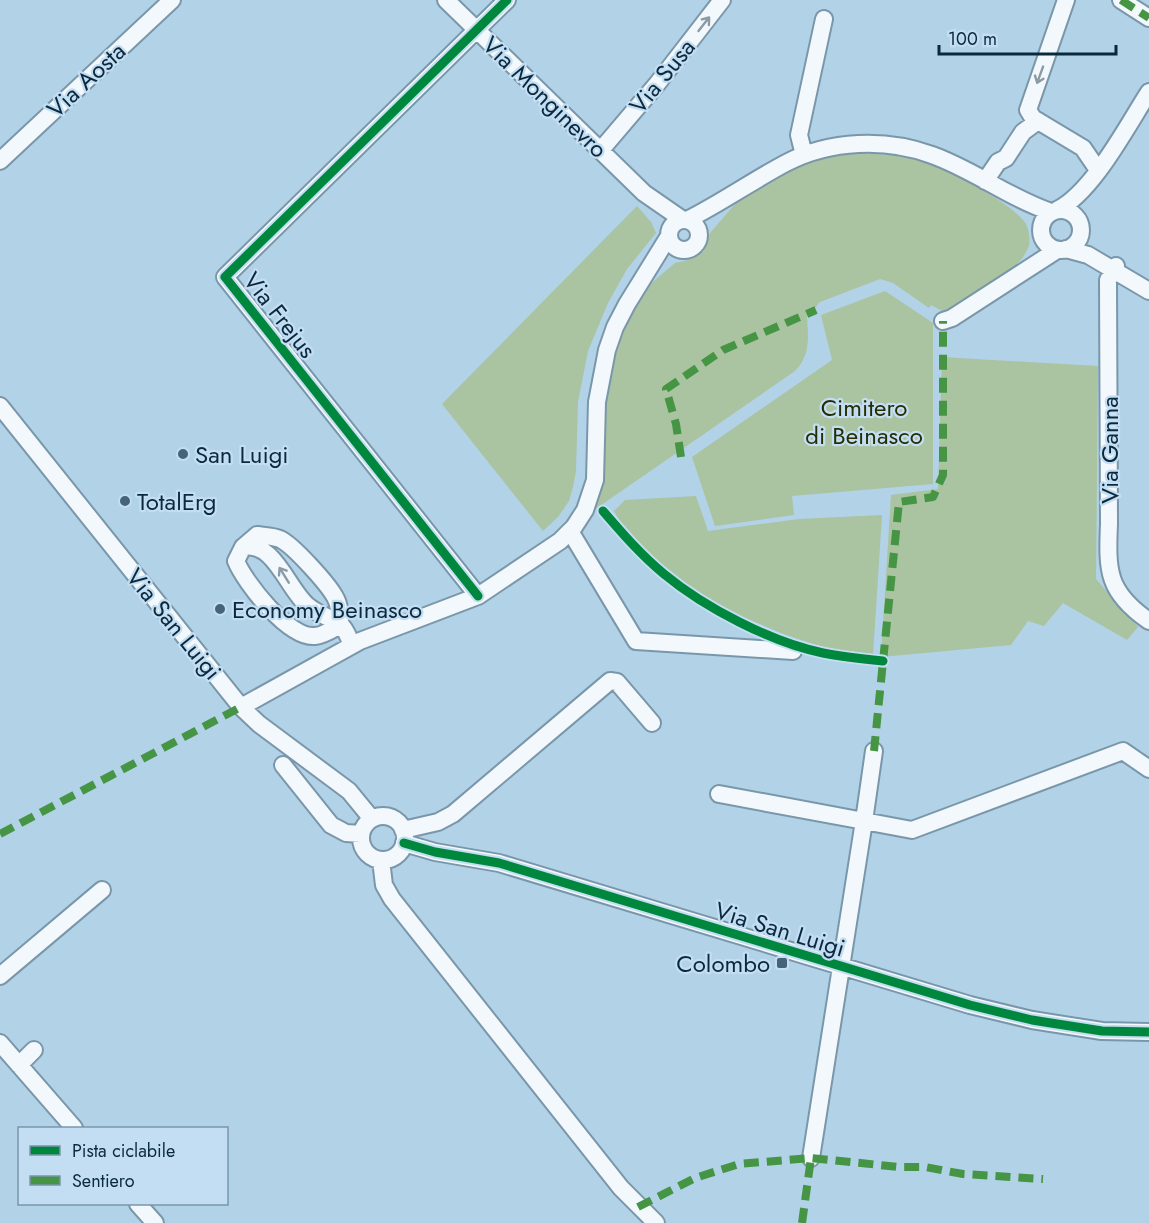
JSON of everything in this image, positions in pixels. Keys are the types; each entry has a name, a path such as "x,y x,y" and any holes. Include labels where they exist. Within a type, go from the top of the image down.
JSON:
{"street":[{"name":"Via Aosta","path":"0,161 172,0"},
{"name":"Via Monginevro","path":"446,0 644,193 685,220"},
{"path":"477,31 507,0"},
{"name":"Via Susa","path":"600,151 657,84 722,0"},
{"path":"943,321 952,318 1017,276 1076,243 1081,228 1082,209 1096,174 1083,148 1038,121 1029,113 1030,102 1066,0"},
{"path":"1121,0 1149,18"},
{"path":"804,155 799,135 824,19"},
{"name":"Via Frejus","path":"477,31 225,277 478,596"},
{"path":"1017,276 1041,234 1044,219 1071,201 1096,174 1149,92"},
{"path":"993,186 998,162 1005,158 1023,132 1038,121"},
{"path":"241,707 352,645 478,596 565,536 585,510 595,480 597,402 607,350 615,327 669,235 672,225 726,199 787,163 827,148 882,144 906,147 939,158 993,186 1054,211 1072,213 1081,228 1119,271"},
{"path":"993,186 1033,220 1050,247 1088,255 1119,271 1149,291"},
{"name":"Via Monginevro","path":"644,193 669,235"},
{"path":"642,279 663,261 682,250 695,246 699,235 726,199"},
{"path":"685,220 696,226 699,235"},
{"path":"669,235 673,245 682,250"},
{"name":"Via Ganna","path":"1119,271 1108,280 1108,564 1119,594 1148,617"},
{"name":"Via San Luigi","path":"0,406 241,707 259,724 349,791 372,819 380,816 391,818 399,823 404,836 435,852 499,863 840,968 970,1005 1032,1020 1102,1031 1149,1032"},
{"path":"340,625 314,636 301,634 289,628 242,574 236,561 243,547 257,535 282,540 296,551 325,582 336,598 340,625 352,645"},
{"path":"565,536 636,641 793,651"},
{"path":"243,547 250,545 274,559 308,607 340,625"},
{"path":"372,819 366,824 361,834 364,850 371,857 381,860 396,856 404,836 453,814 609,681 617,682 652,723"},
{"path":"811,1158 874,751"},
{"path":"719,794 912,830 1123,752 1149,769"},
{"path":"283,765 331,825 346,833 361,834"},
{"path":"381,860 384,885 392,899 621,1188 656,1223"},
{"path":"0,976 102,890"},
{"path":"0,1043 73,1127"},
{"path":"19,1065 34,1050"},
{"path":"140,1205 155,1223"}],"green space":[{"path":"841,154 898,156 920,161 961,178 993,196 1026,224 1029,232 1029,246 1024,256 996,282 953,310 944,312 931,305 929,308 893,283 880,279 820,302 807,317 806,352 795,371 594,510 604,475 604,403 610,370 627,323 648,286 675,263 692,259 704,251 710,233 735,204 804,163"},
{"path":"637,206 651,222 656,233 627,269 608,303 588,351 578,402 576,471 573,487 569,501 558,517 543,531 442,404"},
{"name":"Cimitero di Beinasco","path":"885,291 933,323 933,484 792,496 794,515 715,526 692,457 832,360 821,315"},
{"path":"942,357 1098,366 1096,579 1138,627 1127,640 1063,603 1044,626 1028,621 1011,645 881,657 891,495 938,489"},
{"path":"696,496 708,531 799,519 882,515 873,655 835,651 786,635 738,615 694,590 654,558 629,536 614,511 625,500"}],"marked path":[{"path":"1121,0 1149,18"},
{"path":"681,457 676,424 666,389 723,350 816,310"},
{"path":"874,751 899,502 933,497 943,475 943,321"},
{"path":"0,834 241,707"},
{"path":"638,1207 695,1178 739,1164 811,1158 899,1167 925,1167 963,1174 1043,1179"},
{"path":"802,1223 811,1158"}],"cycle path":[{"path":"478,596 225,277 507,0"},
{"path":"603,511 632,544 680,587 739,622 803,648 838,656 883,661"},
{"path":"404,843 435,852 499,863 970,1005 1032,1020 1102,1031 1149,1032"}],"place":[{"name":"San Luigi","path":"183,454"},
{"name":"TotalErg","path":"125,501"},
{"name":"Economy Beinasco","path":"220,609"},
{"name":"Colombo","path":"782,963"}]}
